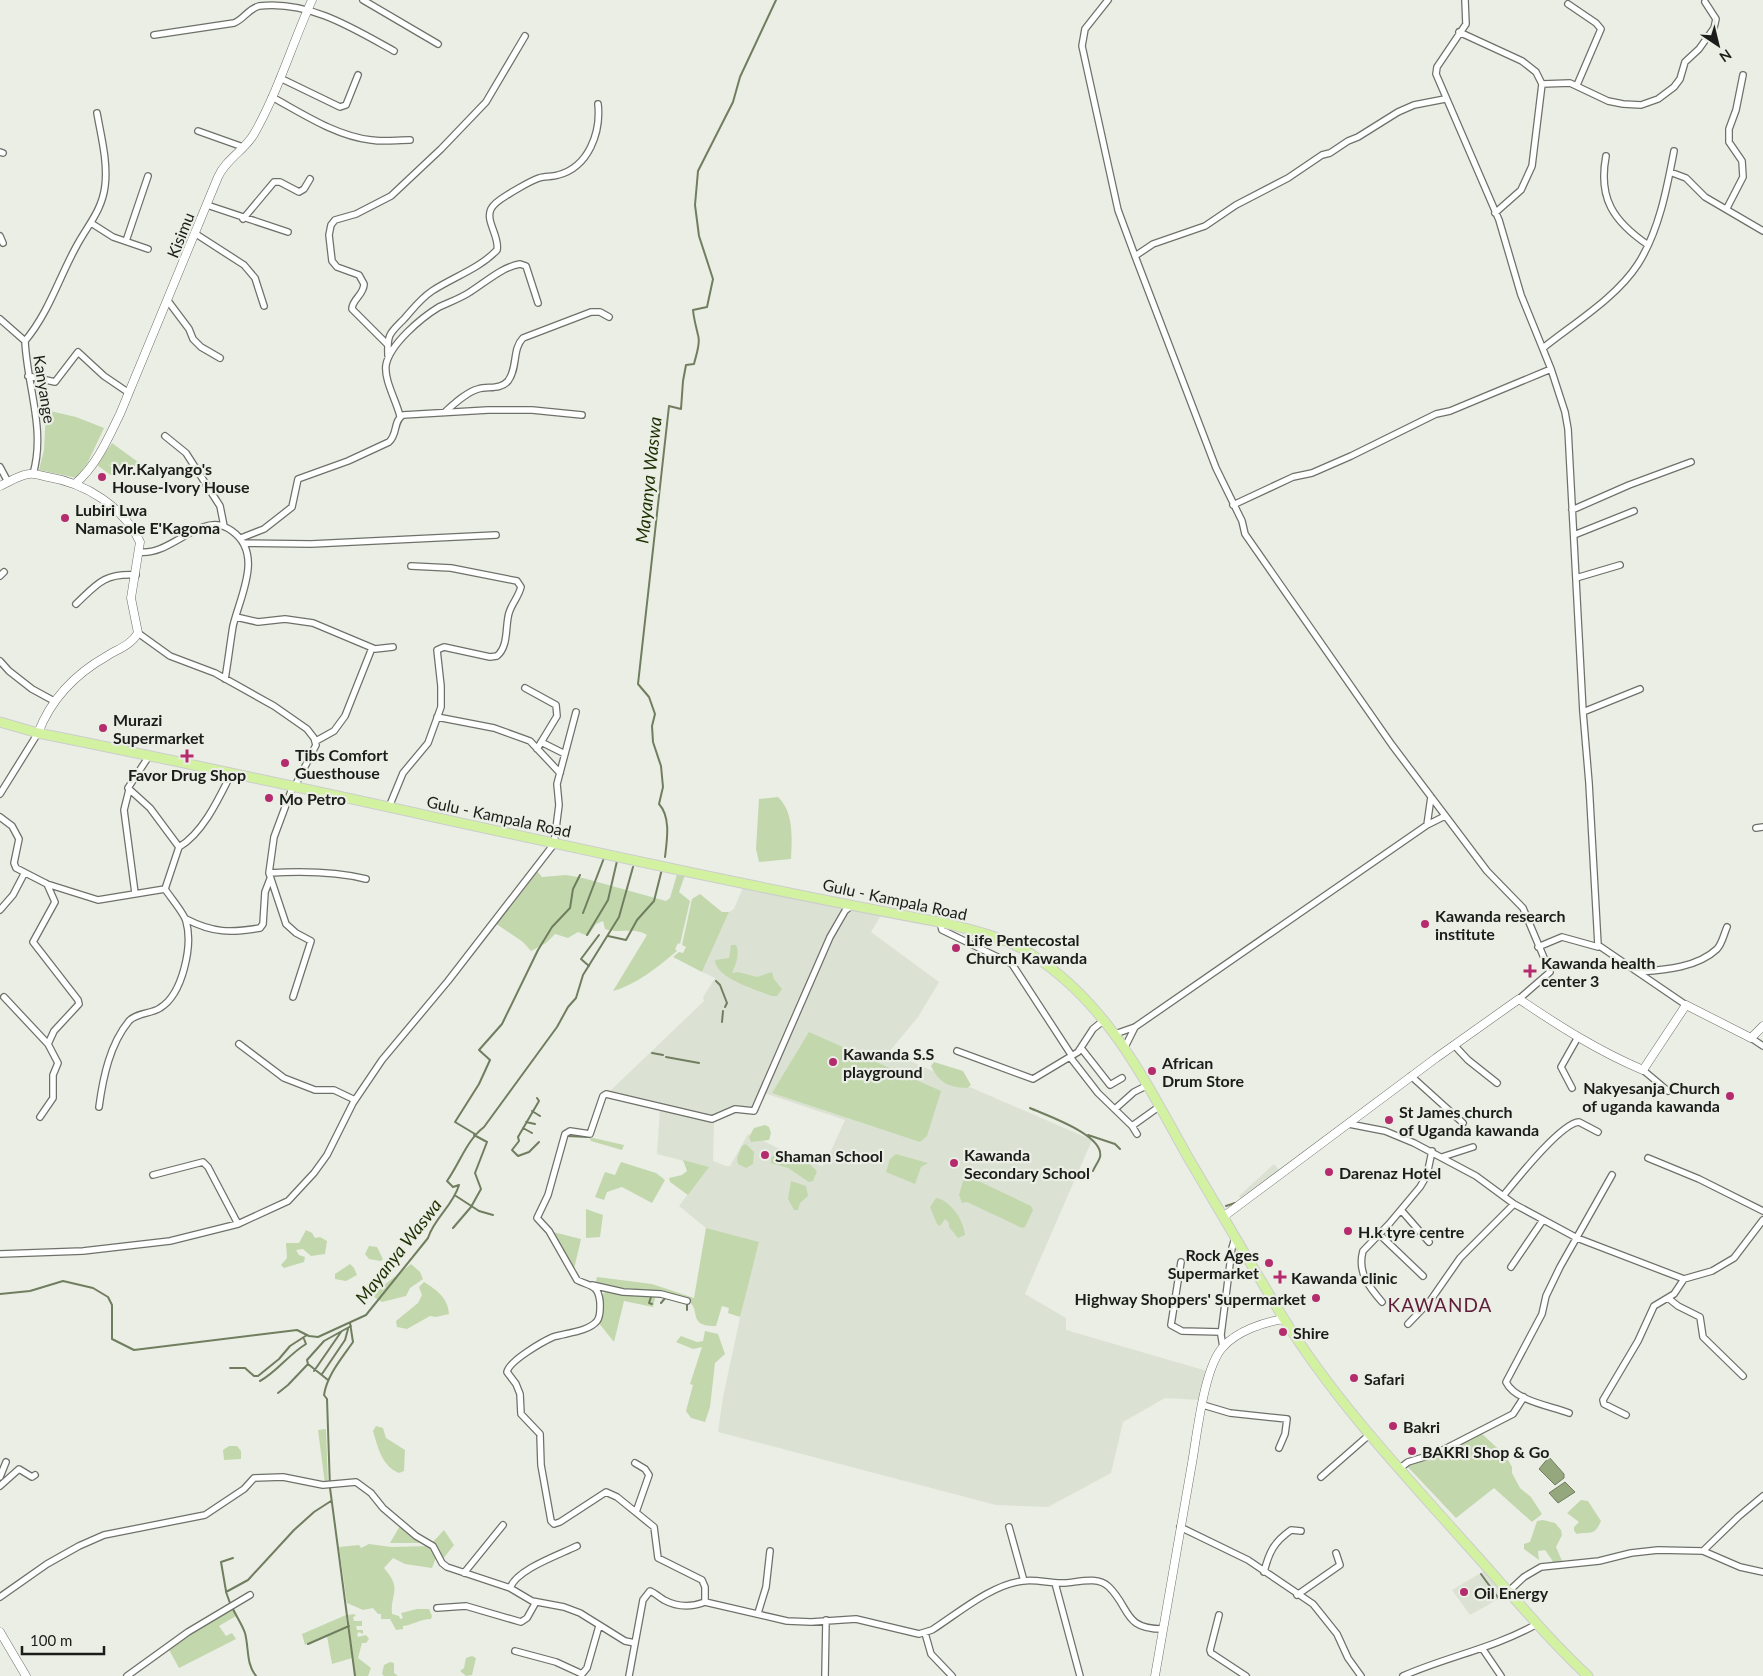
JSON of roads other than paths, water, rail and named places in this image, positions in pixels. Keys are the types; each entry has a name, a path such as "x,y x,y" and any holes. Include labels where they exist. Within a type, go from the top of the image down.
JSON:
{"main road":[{"name":"Gulu - Kampala Road","path":"0,722 38,733 294,786 554,844 852,906 940,922 995,936 1030,953 1088,1001 1125,1047 1235,1238 1310,1360 1369,1435 1539,1625 1588,1676"}],"street":[{"path":"363,0 438,44"},
{"path":"1108,0 1084,30 1082,46 1118,210 1216,468 1242,521 1245,534 1392,745 1495,882 1518,902 1549,968 1549,973 1519,999 1454,1045 1223,1217"},
{"path":"1465,0 1466,24 1437,67 1436,74 1445,99 1463,133 1495,213 1521,295 1551,369 1565,412 1568,430 1582,712 1589,783 1598,947"},
{"path":"1542,84 1563,82 1577,85 1608,100 1623,104 1641,104 1666,94 1680,79 1685,62 1699,49 1714,28 1716,19 1706,2"},
{"path":"154,35 234,22 241,19 251,9 260,6 311,3 394,51"},
{"name":"Kisimu","path":"76,484 90,469 102,450 129,393 222,167 253,135 272,98 311,3"},
{"path":"1568,4 1596,23 1601,29 1577,85"},
{"path":"1459,32 1522,61 1536,72 1542,84 1532,166 1521,190 1495,213"},
{"path":"388,344 353,311 352,305 362,292 364,284 354,272 340,268 332,261 329,235 331,224 334,220 356,214 391,196 441,149 486,102 525,36"},
{"path":"280,78 340,107 346,105 358,75"},
{"path":"1727,208 1743,177 1742,161 1729,145 1743,75"},
{"path":"272,98 323,125 343,132 370,140 410,140"},
{"path":"1135,256 1153,244 1205,226 1236,205 1288,178 1322,155 1330,153 1398,112 1414,105 1445,99"},
{"path":"243,541 264,529 292,506 298,478 348,461 389,442 393,438 400,416 394,396 386,380 388,344 391,331 419,301 433,290 482,263 497,250 497,239 490,216 490,211 496,204 539,178 565,172 583,158 593,146 599,116 598,104"},
{"path":"25,341 58,290 76,247 100,208 106,184 97,113"},
{"path":"198,131 243,147"},
{"path":"1543,348 1616,288 1638,265 1648,245 1659,214 1674,151"},
{"path":"1606,156 1603,181 1611,208 1627,230 1648,245"},
{"path":"1670,172 1686,178 1705,197 1727,208 1763,231"},
{"path":"126,241 148,176"},
{"path":"243,219 274,182 280,182 298,192 304,189 310,179"},
{"path":"207,205 243,219 288,232"},
{"path":"91,223 113,237 148,249"},
{"path":"196,234 244,265 256,278 264,306"},
{"path":"0,236 3,243"},
{"path":"388,355 398,342 437,308 462,297 492,276 516,264 526,266 538,303"},
{"path":"168,301 189,329 193,339 201,347 220,358"},
{"path":"446,411 473,391 498,387 507,381 516,360 517,346 523,338 591,312 600,312 609,317"},
{"name":"Kanyange","path":"0,319 25,341 28,376 38,433 38,452 33,474"},
{"path":"28,376 55,382 78,352 104,376 129,393"},
{"path":"1233,504 1283,482 1312,473 1351,456 1436,414 1450,411 1551,369"},
{"path":"400,416 446,411 532,410 582,415"},
{"path":"165,436 186,453 220,506 224,526"},
{"path":"1572,510 1628,485 1691,462"},
{"path":"0,467 8,482"},
{"path":"0,486 33,474 76,484 102,498 122,517 139,539 132,605 138,634 170,656 226,680 288,715 307,729 316,741 316,745 294,786 274,837 265,892 263,924 260,928 233,933 197,925 186,920 165,889"},
{"path":"1574,535 1634,511"},
{"path":"139,552 156,550 201,528 217,524 224,526 243,541 311,544 496,535"},
{"path":"226,680 236,617 248,574 248,562 243,541"},
{"path":"1576,578 1620,565"},
{"path":"389,807 403,773 428,743 437,717 442,696 437,650 444,647 490,657 500,653 508,616 518,598 521,585 517,581 451,568 411,566"},
{"path":"76,604 104,578 120,574 136,574"},
{"path":"236,617 258,622 286,619 313,623 372,648 393,648"},
{"path":"0,794 38,733 54,701 77,676 125,646 138,634"},
{"path":"316,741 334,732 345,716 372,648"},
{"path":"0,660 9,671 32,689 54,701"},
{"path":"525,688 556,705 557,716 537,749"},
{"path":"1582,712 1640,689"},
{"path":"0,1254 148,1245 238,1224 288,1202 327,1155 355,1100 382,1060 448,980 554,844 560,805 557,784 576,712"},
{"path":"437,717 494,728 530,741 560,773"},
{"path":"541,742 565,754"},
{"path":"135,894 124,810 129,786 149,756"},
{"path":"165,889 179,847 189,841 200,826 231,774"},
{"path":"129,790 150,808 179,847"},
{"path":"1427,825 1430,815 1431,796"},
{"path":"1115,1034 1135,1027 1427,825 1445,816"},
{"path":"0,817 17,832 19,846 14,864 24,874 47,884 98,900 165,889"},
{"path":"1756,828 1763,827"},
{"path":"269,876 293,871 331,872 366,880"},
{"path":"0,910 13,896 24,874"},
{"path":"269,876 286,924 296,933 311,941 293,997"},
{"path":"47,884 55,902 33,942 78,1000 78,1004 54,1031 48,1044"},
{"path":"688,1301 654,1292 624,1292 577,1280 549,1232 537,1218 548,1195 565,1134 570,1131 590,1134 603,1096 606,1094 712,1119 740,1108 754,1111 830,937 846,911 852,906"},
{"path":"99,1106 103,1077 124,1029 136,1016 148,1014 161,1008 180,986 187,944 186,920"},
{"path":"940,922 942,930 1012,964 1071,1057 1098,1093 1132,1126 1137,1134"},
{"path":"1638,972 1674,968 1698,960 1718,948 1728,927"},
{"path":"1538,947 1562,937 1598,947 1686,1005 1763,1046"},
{"path":"4,997 48,1044 58,1062 54,1075 52,1098 40,1117"},
{"path":"1519,999 1578,1037 1643,1070 1668,1091"},
{"path":"1643,1070 1686,1005"},
{"path":"957,1051 1033,1080 1071,1057 1082,1048 1093,1029 1104,1020"},
{"path":"1750,1038 1763,1026"},
{"path":"1125,1047 1135,1027"},
{"path":"1572,1088 1562,1067 1578,1037"},
{"path":"239,1044 284,1078 314,1090 328,1088 355,1100"},
{"path":"1454,1045 1460,1053 1497,1083"},
{"path":"1082,1048 1110,1085 1122,1078"},
{"path":"1412,1076 1463,1123"},
{"path":"1115,1109 1134,1092 1148,1085"},
{"path":"1132,1126 1160,1106"},
{"path":"1503,1196 1524,1169 1567,1126 1579,1122 1598,1132"},
{"path":"1349,1124 1385,1131 1432,1152 1476,1176 1514,1204 1596,1248 1684,1279 1712,1271 1734,1258 1763,1220"},
{"path":"1442,1157 1473,1147"},
{"path":"1382,1302 1366,1281 1361,1262 1364,1247 1401,1210 1424,1181 1432,1152"},
{"path":"1648,1158 1699,1179 1763,1211"},
{"path":"152,1175 203,1162 208,1167 238,1224"},
{"path":"1569,1413 1524,1397 1508,1387 1507,1378 1538,1322 1560,1267 1612,1175"},
{"path":"1408,1324 1430,1301 1460,1258 1514,1204"},
{"path":"1401,1210 1429,1242"},
{"path":"1511,1267 1543,1220"},
{"path":"1379,1234 1423,1276"},
{"path":"1155,1676 1203,1405 1214,1364 1223,1346 1222,1332 1230,1256 1235,1238"},
{"path":"1181,1262 1171,1325 1182,1331 1222,1332"},
{"path":"1626,1415 1604,1404 1603,1400 1629,1358 1654,1306 1678,1290 1684,1279"},
{"path":"592,1285 599,1296 601,1310 597,1322 589,1327 552,1338 515,1360 508,1368 507,1374 516,1384 520,1394 521,1414 540,1434 541,1465 553,1523 560,1522 606,1492 617,1497 651,1524 656,1531 656,1557 702,1580 705,1587 705,1602"},
{"path":"599,1296 609,1288"},
{"path":"1668,1298 1700,1318 1703,1337 1743,1376"},
{"path":"1223,1346 1245,1332 1272,1320 1284,1319"},
{"path":"1399,1469 1408,1462 1437,1453 1513,1414 1524,1397"},
{"path":"1203,1405 1230,1413 1287,1419 1285,1434 1279,1448"},
{"path":"1321,1477 1369,1435"},
{"path":"0,1477 6,1462"},
{"path":"635,1463 646,1469 649,1475 636,1512"},
{"path":"0,1486 19,1469 32,1477 35,1475"},
{"path":"0,1598 47,1564 79,1546 104,1535 205,1514 244,1489 254,1478 283,1477 323,1485 356,1482 371,1493 383,1508 416,1536 433,1546 442,1563 464,1573 510,1588 536,1602 564,1607 580,1613 599,1626 625,1640 635,1643"},
{"path":"1703,1550 1763,1496"},
{"path":"464,1573 503,1525"},
{"path":"1009,1527 1024,1581"},
{"path":"1180,1527 1226,1548 1313,1604 1326,1618 1361,1676"},
{"path":"1264,1572 1270,1550 1278,1540 1291,1530 1302,1531"},
{"path":"510,1588 516,1579 540,1563 577,1546"},
{"path":"1509,1591 1531,1572 1547,1566 1599,1561 1644,1551 1703,1550 1740,1566 1763,1572"},
{"path":"758,1613 766,1587 770,1551"},
{"path":"1297,1594 1340,1565 1336,1553"},
{"path":"629,1676 643,1600 647,1592 653,1592 664,1600 681,1605 697,1605 705,1602 801,1622 856,1619 919,1634 925,1633 1005,1585 1024,1581 1055,1583 1093,1581 1103,1582 1112,1590 1131,1619 1146,1629 1162,1630"},
{"path":"1055,1583 1080,1676"},
{"path":"127,1676 188,1632 250,1595"},
{"path":"437,1608 466,1606 521,1622 527,1618 536,1602"},
{"path":"1219,1615 1210,1650 1211,1653 1246,1676"},
{"path":"825,1676 826,1620"},
{"path":"1403,1676 1443,1659 1482,1648 1535,1624 1539,1625"},
{"path":"515,1651 556,1662 582,1674 587,1668 599,1626"},
{"path":"0,1632 26,1676"},
{"path":"925,1633 930,1654 952,1676"},
{"path":"1482,1648 1501,1676"}],"waterway":[{"name":"Mayanya Waswa","path":"665,857 667,822 663,809 659,804 663,787 661,766 653,742 652,726 655,714 649,697 638,684 669,406 681,409 686,365 694,364 699,345 693,310 707,307 713,279 699,236 695,205 698,171 733,102 740,77 776,0"},
{"path":"583,913 604,858"},
{"path":"587,935 608,900 617,861"},
{"name":"Mayanya Waswa","path":"0,1294 30,1291 63,1281 93,1288 108,1297 112,1305 112,1339 134,1350 297,1330 309,1336 318,1337 366,1315 428,1238 456,1192 459,1185 453,1187 447,1181 468,1145 484,1127 576,998 583,975 619,917 633,867"},
{"name":"Mayanya Waswa","path":"608,936 626,940 637,920 654,901 662,869"},
{"path":"475,1134 455,1122 479,1084 490,1060 479,1050 502,1024 538,950 552,927 570,908 573,889 580,875"},
{"path":"589,966 581,959 599,935"},
{"path":"716,981 720,985 727,1003 725,1007"},
{"path":"722,1022 723,1011"},
{"path":"652,1053 663,1055"},
{"path":"666,1057 699,1063"},
{"path":"537,1098 539,1101 518,1137 519,1141 512,1150 518,1156 529,1152 539,1142"},
{"path":"1030,1108 1072,1127 1093,1141 1099,1149 1100,1157 1093,1171"},
{"path":"532,1111 540,1116"},
{"path":"526,1122 535,1124"},
{"path":"523,1128 532,1133"},
{"path":"453,1228 471,1207 481,1189 475,1173 487,1142 474,1135"},
{"path":"1088,1135 1115,1144 1120,1149"},
{"path":"567,1136 589,1137"},
{"path":"456,1196 479,1211 493,1215"},
{"path":"1226,1206 1235,1203"},
{"path":"652,1294 649,1303 652,1304"},
{"path":"661,1303 666,1297"},
{"path":"687,1303 687,1310"},
{"path":"350,1323 353,1342 328,1381 324,1395 327,1399 330,1488 355,1676"},
{"path":"278,1393 308,1364 307,1360 324,1341 351,1326"},
{"path":"322,1374 345,1340 348,1329"},
{"path":"314,1371 341,1332"},
{"path":"230,1368 245,1368 254,1376 258,1376 279,1359 290,1346 307,1335"},
{"path":"260,1381 306,1344 304,1339"},
{"path":"308,1364 328,1380"},
{"path":"230,1603 226,1592 248,1580 294,1530 314,1512 331,1501"},
{"path":"226,1591 221,1562 233,1558"},
{"path":"1481,1574 1499,1599"},
{"path":"232,1607 245,1633 249,1661 256,1676"},
{"path":"308,1644 349,1626"}],"place":[{"name":"Mr.Kalyango's House-Ivory House","path":"102,477"},
{"name":"Lubiri Lwa Namasole E'Kagoma","path":"65,518"},
{"name":"Murazi Supermarket","path":"103,728"},
{"name":"Favor Drug Shop","path":"187,756"},
{"name":"Tibs Comfort Guesthouse","path":"285,763"},
{"name":"Mo Petro","path":"269,798"},
{"name":"Kawanda research institute","path":"1425,924"},
{"name":"Life Pentecostal Church Kawanda","path":"956,948"},
{"name":"Kawanda health center 3","path":"1530,971"},
{"name":"Kawanda S.S playground","path":"833,1062"},
{"name":"African Drum Store","path":"1152,1071"},
{"name":"Nakyesanja Church of uganda kawanda","path":"1730,1096"},
{"name":"St James church of Uganda kawanda","path":"1389,1120"},
{"name":"Shaman School","path":"765,1155"},
{"name":"Kawanda Secondary School","path":"954,1163"},
{"name":"Darenaz Hotel","path":"1329,1172"},
{"name":"H.k tyre centre","path":"1348,1231"},
{"name":"Rock Ages Supermarket","path":"1269,1263"},
{"name":"Kawanda clinic","path":"1280,1277"},
{"name":"Highway Shoppers' Supermarket","path":"1316,1298"},
{"name":"Shire","path":"1283,1332"},
{"name":"Safari","path":"1354,1378"},
{"name":"Bakri","path":"1393,1426"},
{"name":"BAKRI Shop & Go","path":"1412,1451"},
{"name":"Oil Energy","path":"1464,1592"}],"district":[{"name":"KAWANDA","path":"1440,1304"}]}
